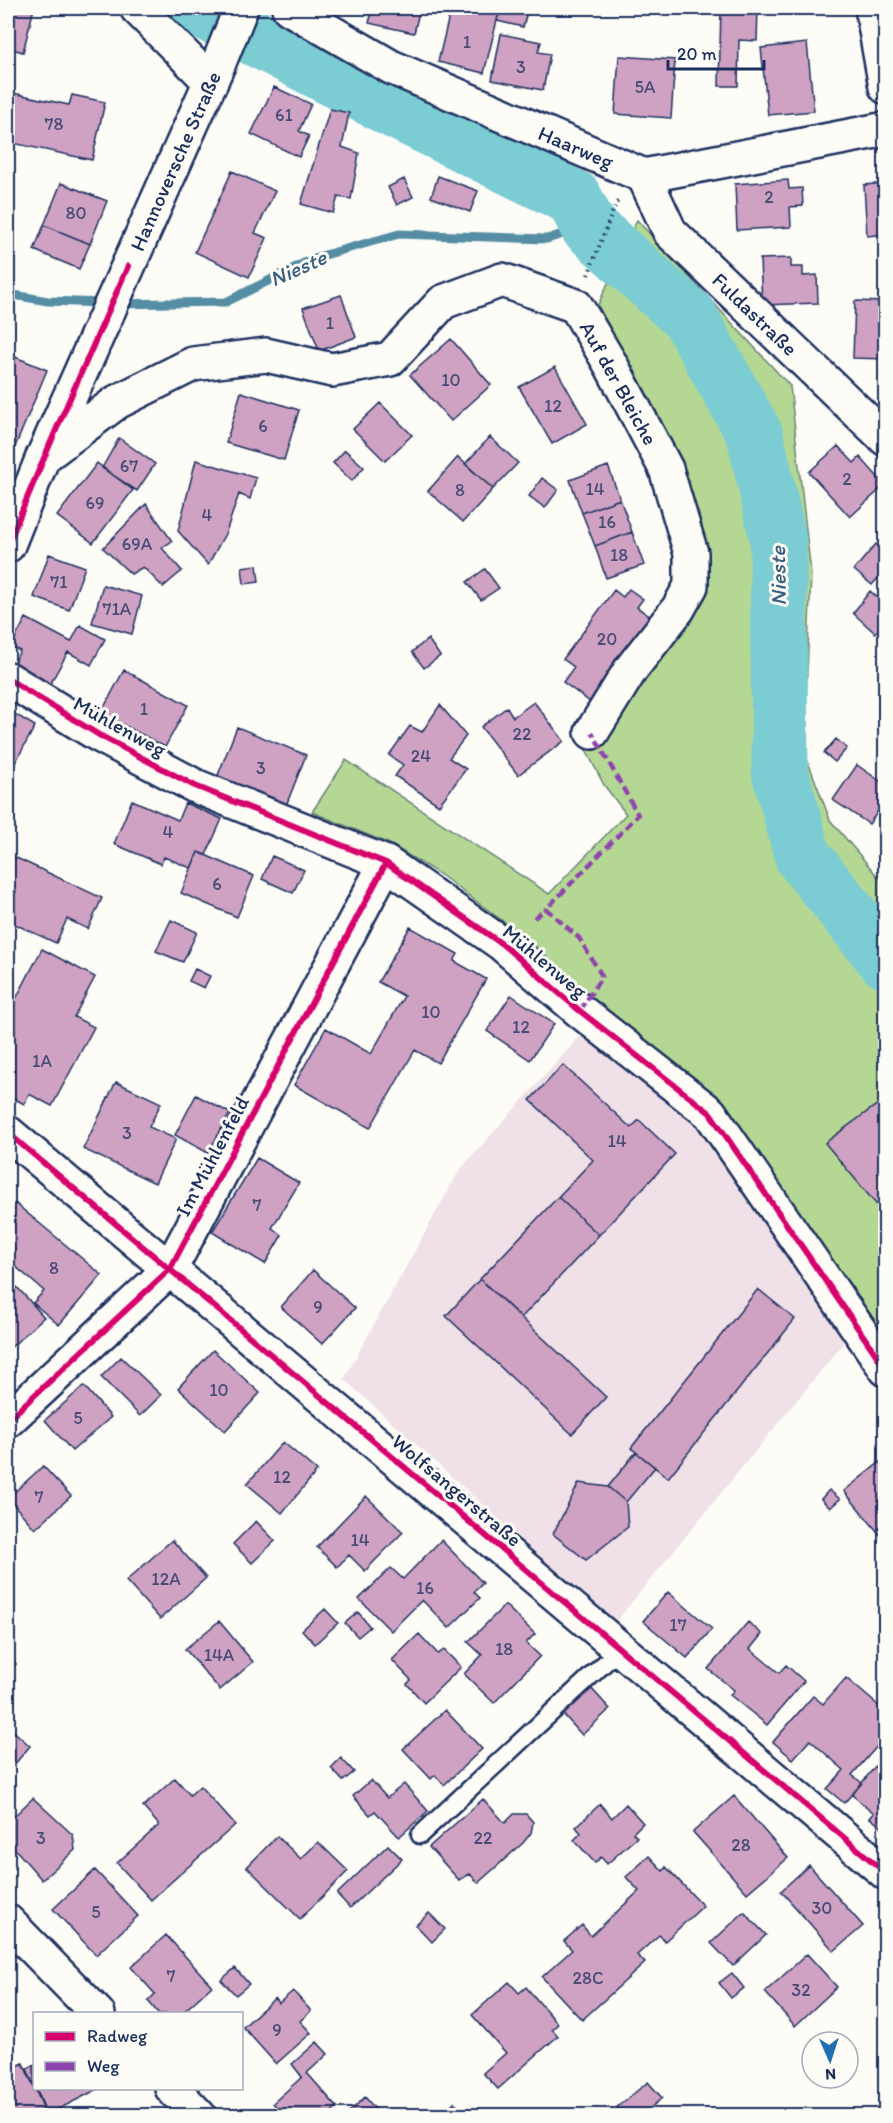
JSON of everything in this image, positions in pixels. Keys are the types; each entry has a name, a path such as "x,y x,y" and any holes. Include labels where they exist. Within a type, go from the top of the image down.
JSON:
{"street":[{"path":"137,8 214,74"},
{"name":"Hannoversche Straße","path":"8,545 43,457 214,74 241,8"},
{"name":"Haarweg","path":"289,8 391,66 644,176"},
{"path":"872,8 885,87"},
{"path":"644,176 885,129"},
{"name":"Fuldastraße","path":"644,176 670,232 882,433"},
{"name":"Auf der Bleiche","path":"43,457 117,402 193,364 266,355 332,370 390,359 443,302 502,280 576,306 611,365 666,468 691,553 691,586 678,609 631,669 592,732"},
{"name":"Mühlenweg","path":"8,679 99,735 195,786 386,863 502,944 580,1011 710,1113 885,1370"},
{"name":"Im Mühlenfeld","path":"8,1420 170,1269 386,863"},
{"name":"Wolfsangerstraße","path":"8,1133 885,1873"},
{"path":"8,1922 97,2012"}],"lane":[{"path":"420,1835 620,1649"}],"path":[{"path":"576,306 616,203"}],"shaded area":[{"path":"589,1026 697,1118 847,1339 614,1624 344,1379 459,1171"}],"green space":[{"path":"637,220 790,386 811,574 804,751 830,820 885,885 885,1316 875,1324 604,1013 532,943 441,875 390,844 312,812 346,760 549,894 626,814 604,785 585,748 681,633 704,592 677,460 598,305"}],"building":[{"path":"8,8 34,8 23,52 8,48"},
{"path":"373,8 420,8 414,33 369,23"},
{"path":"451,8 470,10 471,8 500,8 484,73 438,62"},
{"path":"500,8 528,8 523,27 497,21"},
{"path":"721,8 758,8 757,41 739,40 738,86 719,86"},
{"path":"501,34 541,42 538,52 550,54 543,90 492,80"},
{"path":"807,43 814,111 768,115 761,48"},
{"path":"619,56 675,60 671,118 615,114"},
{"path":"274,87 311,104 299,131 309,136 299,157 251,134"},
{"path":"8,92 69,105 72,95 105,102 92,160 8,142"},
{"path":"330,109 349,113 342,147 359,153 351,199 338,197 333,213 301,204"},
{"path":"232,171 275,191 255,233 267,238 249,277 195,252"},
{"path":"438,176 478,191 470,212 431,197"},
{"path":"404,179 413,197 397,205 388,187"},
{"path":"788,180 789,189 802,188 803,206 790,207 791,227 737,230 735,184"},
{"path":"61,183 107,201 90,244 44,225"},
{"path":"886,183 886,234 867,236 864,185"},
{"path":"44,225 90,244 79,269 34,250"},
{"path":"791,258 791,267 803,267 803,276 817,275 818,303 762,305 760,259"},
{"path":"341,295 356,337 319,351 303,308"},
{"path":"855,301 886,302 886,359 853,358"},
{"path":"451,339 491,385 451,421 410,375"},
{"path":"8,354 47,370 15,447 8,444"},
{"path":"555,367 587,424 552,444 519,387"},
{"path":"241,392 299,410 284,460 226,443"},
{"path":"380,403 412,435 385,461 353,429"},
{"path":"490,437 518,463 493,489 465,464"},
{"path":"119,438 155,464 137,491 102,468"},
{"path":"838,446 854,463 860,457 885,485 850,517 809,472"},
{"path":"345,450 364,467 352,481 333,463"},
{"path":"458,457 493,489 463,522 428,491"},
{"path":"196,460 256,478 250,499 239,494 226,532 208,565 178,531"},
{"path":"97,463 133,490 93,543 57,516"},
{"path":"608,466 620,499 582,513 570,480"},
{"path":"542,478 558,490 545,508 529,496"},
{"path":"620,499 632,532 595,546 582,513"},
{"path":"146,504 172,541 162,548 182,571 163,587 143,567 131,574 103,548"},
{"path":"632,532 644,565 606,578 595,546"},
{"path":"876,544 886,552 886,569 872,585 854,570"},
{"path":"49,554 85,567 69,610 34,597"},
{"path":"257,565 259,582 244,584 242,567"},
{"path":"485,569 499,588 481,600 467,582"},
{"path":"103,585 142,596 132,634 92,623"},
{"path":"629,589 643,599 637,607 652,618 590,702 563,682 574,667 563,659 614,590 623,597"},
{"path":"870,591 886,605 886,622 875,633 853,613"},
{"path":"26,618 71,642 80,625 105,639 91,665 68,652 50,684 13,664 20,651 11,646"},
{"path":"428,639 440,656 424,668 412,652"},
{"path":"124,670 188,705 165,747 101,713"},
{"path":"534,702 564,741 518,775 481,727 507,707 513,717"},
{"path":"440,705 466,736 449,758 466,769 439,805 395,776 403,765 389,755 410,726 422,732"},
{"path":"8,710 35,726 8,776"},
{"path":"237,727 306,755 285,808 216,780"},
{"path":"836,739 847,748 835,762 824,753"},
{"path":"857,765 880,781 886,773 886,800 869,824 833,800"},
{"path":"132,800 178,820 185,803 222,819 206,855 198,852 191,868 164,857 161,864 114,844"},
{"path":"198,852 254,876 237,917 181,893"},
{"path":"8,854 102,898 88,929 67,919 56,943 8,921 8,909 16,891 8,887"},
{"path":"272,856 304,870 293,893 262,879"},
{"path":"171,920 197,932 183,962 156,951"},
{"path":"410,927 458,954 454,961 486,979 438,1063 415,1050 370,1128 294,1085 326,1028 371,1054 404,996 378,982"},
{"path":"42,949 95,977 74,1017 94,1027 52,1106 29,1094 24,1104 8,1095 8,1014"},
{"path":"195,969 210,976 204,988 189,981"},
{"path":"511,995 554,1024 530,1060 487,1031"},
{"path":"563,1065 631,1128 639,1120 675,1154 599,1235 558,1197 593,1160 530,1100"},
{"path":"116,1082 161,1103 149,1127 176,1139 155,1183 83,1149"},
{"path":"196,1095 230,1113 208,1153 175,1135"},
{"path":"886,1098 886,1216 825,1143"},
{"path":"257,1158 299,1183 272,1228 282,1235 265,1264 212,1232"},
{"path":"558,1197 599,1235 521,1318 480,1279"},
{"path":"15,1203 102,1275 59,1325 33,1303 44,1291 8,1260 15,1250 8,1244 8,1211"},
{"path":"313,1270 355,1308 322,1344 281,1307"},
{"path":"480,1279 606,1397 572,1434 446,1316"},
{"path":"17,1287 44,1317 8,1350 8,1295"},
{"path":"758,1289 795,1319 668,1478 631,1448"},
{"path":"213,1350 260,1393 225,1431 178,1388"},
{"path":"121,1357 161,1395 140,1416 101,1377"},
{"path":"84,1386 111,1417 72,1451 45,1420"},
{"path":"283,1442 317,1471 282,1513 247,1484"},
{"path":"636,1452 655,1467 626,1502 608,1487"},
{"path":"884,1459 886,1460 886,1542 844,1491"},
{"path":"43,1466 71,1496 35,1529 8,1498"},
{"path":"579,1483 608,1487 626,1502 628,1527 586,1560 553,1534"},
{"path":"829,1490 840,1499 830,1508 821,1499"},
{"path":"366,1496 403,1532 365,1571 349,1555 337,1567 317,1547"},
{"path":"256,1521 275,1541 252,1563 233,1544"},
{"path":"172,1540 206,1578 160,1619 126,1581"},
{"path":"441,1540 483,1583 474,1592 480,1598 449,1628 422,1600 391,1631 359,1599 391,1568 403,1579"},
{"path":"668,1592 712,1629 687,1658 643,1621"},
{"path":"505,1605 535,1634 526,1643 540,1656 494,1703 464,1674 482,1655 468,1642"},
{"path":"325,1609 338,1623 315,1644 302,1630"},
{"path":"358,1612 370,1627 358,1637 345,1623"},
{"path":"219,1621 253,1662 220,1690 185,1649"},
{"path":"748,1622 762,1634 750,1649 779,1673 786,1665 804,1681 767,1725 730,1695 734,1690 708,1669"},
{"path":"419,1634 438,1654 444,1650 461,1667 424,1703 407,1684 411,1680 392,1660"},
{"path":"8,1655 16,1664 8,1672"},
{"path":"846,1678 886,1712 886,1736 852,1775 862,1783 844,1803 827,1789 844,1770 810,1740 793,1759 773,1742 813,1696 823,1704"},
{"path":"590,1687 610,1709 582,1735 562,1713"},
{"path":"445,1710 482,1749 444,1785 435,1775 431,1779 403,1749"},
{"path":"8,1726 30,1746 8,1772"},
{"path":"341,1758 354,1772 343,1781 331,1768"},
{"path":"877,1764 886,1771 886,1830 870,1818 874,1813 852,1795"},
{"path":"175,1778 190,1795 200,1786 235,1825 151,1900 117,1863 159,1825 143,1807"},
{"path":"371,1780 387,1798 404,1784 428,1811 399,1837 375,1811 370,1815 353,1796"},
{"path":"734,1796 788,1858 747,1893 693,1832"},
{"path":"33,1798 73,1835 75,1850 42,1880 8,1841 8,1822"},
{"path":"483,1799 505,1823 514,1814 526,1814 533,1822 531,1833 478,1883 470,1874 459,1880 429,1847"},
{"path":"600,1804 612,1818 626,1804 643,1823 633,1833 637,1837 607,1864 601,1857 595,1863 574,1840 581,1833 576,1827"},
{"path":"277,1836 301,1859 318,1842 348,1871 300,1919 247,1867"},
{"path":"388,1845 402,1859 350,1908 337,1894"},
{"path":"649,1856 663,1871 666,1867 703,1906 665,1941 659,1935 637,1955 645,1963 582,2020 542,1977 572,1950 564,1941 582,1925 591,1936 639,1891 626,1877"},
{"path":"809,1865 863,1926 834,1951 781,1891"},
{"path":"95,1870 138,1916 96,1955 53,1909"},
{"path":"744,1912 766,1935 733,1966 711,1943"},
{"path":"429,1913 445,1929 432,1942 416,1925"},
{"path":"166,1935 212,1986 183,2012 157,2012 148,2001 155,1994 131,1967"},
{"path":"807,1954 837,1987 795,2026 765,1992"},
{"path":"235,1968 249,1984 236,1995 221,1980"},
{"path":"732,1973 744,1988 731,1998 719,1983"},
{"path":"509,1982 519,1993 526,1987 558,2024 552,2029 558,2036 498,2089 483,2073 506,2053 472,2015"},
{"path":"293,1991 311,2011 300,2021 311,2033 276,2064 243,2027 275,1998 279,2003"},
{"path":"317,2042 328,2054 307,2073 337,2107 327,2116 284,2116 273,2103 302,2077 292,2064"},
{"path":"23,2063 33,2090 35,2090 44,2109 31,2116 8,2116 8,2071"},
{"path":"33,2066 33,2084 27,2069"},
{"path":"648,2082 662,2098 641,2116 624,2116 617,2107"},
{"path":"37,2090 96,2090 47,2115"},
{"path":"365,2097 381,2116 345,2116"},
{"path":"454,2102 466,2116 440,2116"}],"waterway":[{"name":"Nieste","path":"198,8 398,112 574,198 588,226 690,318 755,435 778,539 780,772 803,857 886,960"},
{"name":"Nieste","path":"117,304 226,302 314,258 399,234 547,239 588,226"},
{"name":"Nieste","path":"8,294 48,301 103,303"}],"marked path":[{"path":"580,1011 602,976 579,938 546,909 638,815 592,732"},
{"path":"534,918 546,909"},
{"path":"502,944 520,931"}],"cycle path":[{"path":"8,545 128,266"},
{"path":"8,679 99,735 195,786 386,863 502,944 580,1011 710,1113 886,1369"},
{"path":"8,1420 170,1269 386,863"},
{"path":"8,1133 886,1873"}]}
